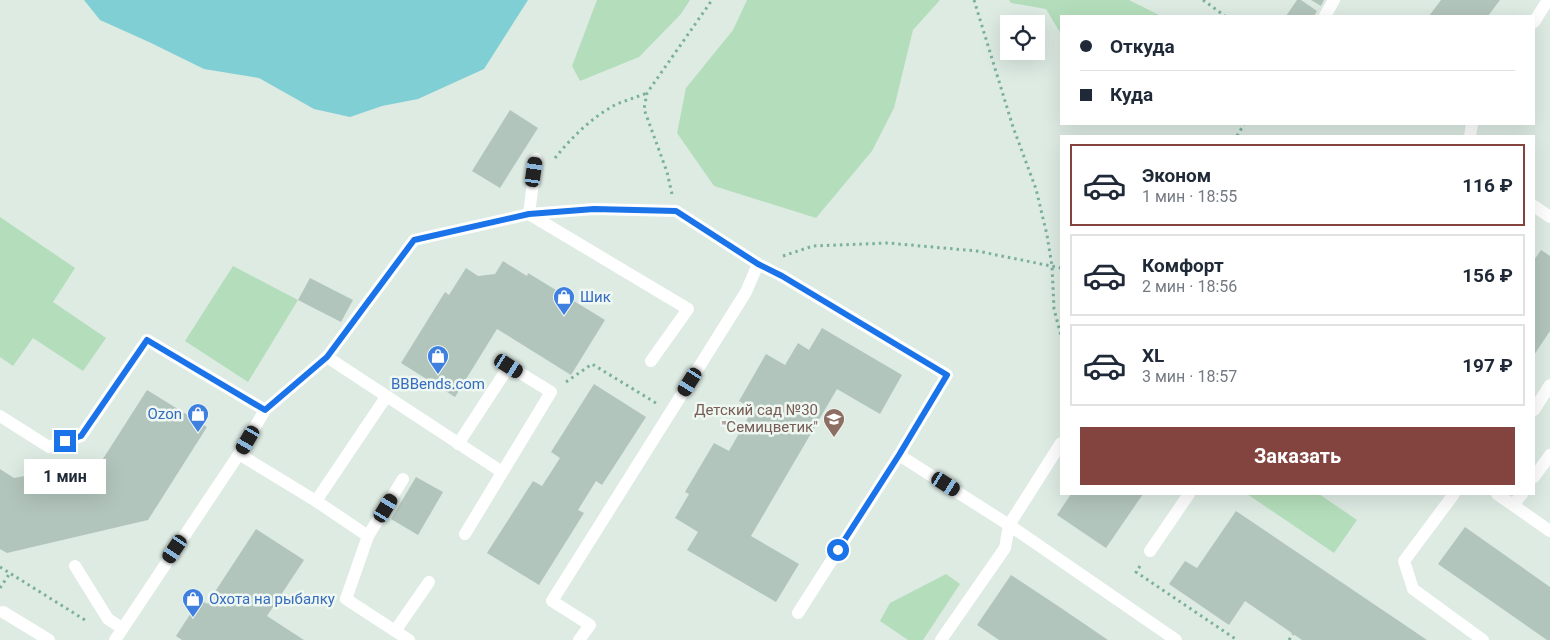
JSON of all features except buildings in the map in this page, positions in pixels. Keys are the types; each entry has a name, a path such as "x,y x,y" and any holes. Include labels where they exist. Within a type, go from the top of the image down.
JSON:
{"lane":[{"path":"1326,15 1334,0"},
{"path":"1535,20 1548,0"},
{"path":"529,214 536,159"},
{"path":"1535,207 1550,217"},
{"path":"75,566 117,636 240,454 265,410 327,357 414,240 529,214 594,209 676,211 758,264 782,276 947,375 899,455 798,613"},
{"path":"529,214 688,309 651,361"},
{"path":"579,640 590,625 552,601 746,292 758,264"},
{"path":"0,416 49,447 81,436 147,340 265,410"},
{"path":"327,357 502,472"},
{"path":"458,444 509,366 551,392 464,534"},
{"path":"1535,408 1550,385"},
{"path":"316,501 386,397"},
{"path":"946,638 1005,548 1008,525 1060,445"},
{"path":"240,454 368,536"},
{"path":"899,455 1008,525 1176,640"},
{"path":"1535,476 1550,455"},
{"path":"403,479 368,536 346,599 409,640"},
{"path":"1150,551 1188,495"},
{"path":"1453,495 1404,561 1413,589 1483,640"},
{"path":"1499,495 1550,531"},
{"path":"1514,504 1521,495"},
{"path":"395,631 429,582"},
{"path":"3,612 49,640"}],"path":[{"path":"676,211 667,172 644,108 647,93 712,0"},
{"path":"974,0 1010,118 1036,189 1048,235 1054,309 1060,332"},
{"path":"1203,0 1224,15"},
{"path":"533,184 566,144 591,121 616,105 647,93"},
{"path":"758,264 813,246 888,243 977,251 1060,268"},
{"path":"551,392 592,364 671,412"},
{"path":"0,567 117,636"},
{"path":"1136,572 1237,640"},
{"path":"0,588 10,573"},
{"path":"1289,640 1293,634"}],"green space":[{"path":"597,0 690,0 681,14 639,57 580,81 572,66"},
{"path":"747,0 940,0 913,30 894,108 872,151 816,218 714,186 677,133 686,88 733,30"},
{"path":"1009,0 1129,0 1159,15 1060,15 1060,32 1046,9 1011,3"},
{"path":"0,217 75,268 53,302 106,338 83,371 33,338 13,366 0,357"},
{"path":"233,266 298,300 248,382 185,341"},
{"path":"1248,495 1320,495 1357,520 1334,553"},
{"path":"946,574 960,584 923,640 908,640 880,621 890,603"}],"water":[{"path":"84,0 528,0 484,69 418,99 382,106 350,117 314,109 259,78 204,69 100,20"}],"place":[{"name":"Шик","path":"564,316"},
{"name":"BBBends.com","path":"438,375"},
{"name":"Ozon","path":"198,433"},
{"name":"Детский сад №30 \"Семицветик\"","path":"834,438"},
{"name":"Охота на рыбалку","path":"193,618"}],"route":[{"path":"65,441 81,436 147,340 265,410 327,357 414,240 529,214 594,209 676,211 758,264 782,276 947,375 899,455 838,550"}]}
